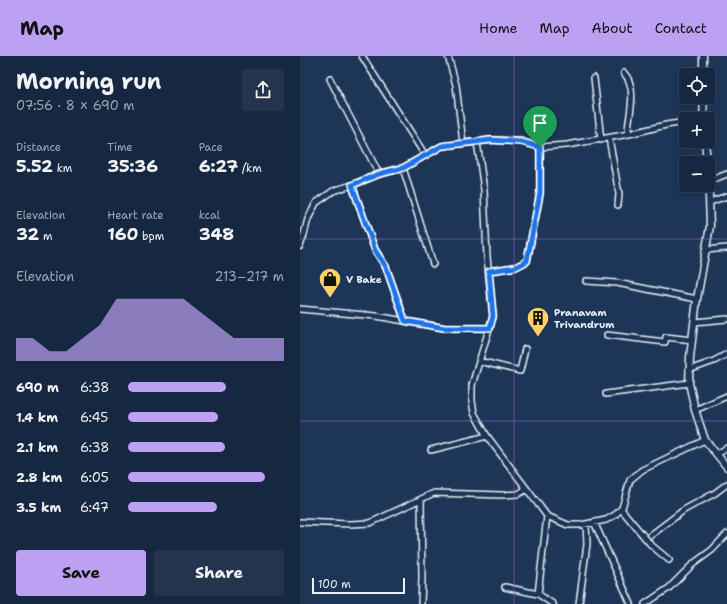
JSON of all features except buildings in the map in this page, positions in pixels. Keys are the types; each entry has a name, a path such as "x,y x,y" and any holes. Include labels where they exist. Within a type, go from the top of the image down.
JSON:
{"street":[{"path":"362,56 425,155"},
{"path":"448,56 456,85 463,143"},
{"path":"703,56 703,68"},
{"path":"624,73 629,78 632,96 628,129 629,134"},
{"path":"594,78 601,140"},
{"path":"330,79 379,174"},
{"path":"300,246 308,219 316,203 333,191 379,174 403,168 442,146 491,140 521,142 540,147 567,145 601,140 666,124 679,123"},
{"path":"609,138 619,194 618,205"},
{"path":"477,142 484,190 493,316 472,385 472,401 476,419 487,436 547,516 568,525 586,524 606,520 615,515 621,509 630,480 642,470 705,440"},
{"path":"489,271 516,267 527,261 540,193 540,147"},
{"path":"403,168 433,264"},
{"path":"715,179 727,174"},
{"path":"352,185 375,250 386,267 405,321"},
{"path":"710,192 710,226 697,299 689,370 689,383 695,410 705,440 727,467"},
{"path":"710,202 727,196"},
{"path":"706,250 727,248"},
{"path":"586,282 616,283 697,299"},
{"path":"300,309 376,316 445,328 490,328"},
{"path":"694,322 727,319"},
{"path":"607,335 665,342 666,337 692,340"},
{"path":"479,362 520,371 525,349"},
{"path":"689,370 714,361 727,354"},
{"path":"606,394 689,383"},
{"path":"695,410 727,396"},
{"path":"431,450 487,436"},
{"path":"717,454 727,448"},
{"path":"651,535 684,510 715,493 727,484"},
{"path":"300,522 350,524 370,523 434,494 518,494 527,489"},
{"path":"421,500 421,604"},
{"path":"621,509 651,546 669,560"},
{"path":"538,594 547,516"},
{"path":"594,522 631,604"},
{"path":"579,604 587,544 586,524"},
{"path":"645,604 669,588 693,564 712,550 727,534"},
{"path":"505,587 538,594 550,603"}],"place":[{"name":"V Bake","path":"330,298"},
{"name":"Pranavam Trivandrum","path":"538,338"}],"route":[{"path":"491,140 521,142 540,147 540,193 527,261 516,267 489,271 493,316 490,328 445,328 405,321 386,267 375,250 352,185 379,174 403,168 442,146 491,140"}]}
